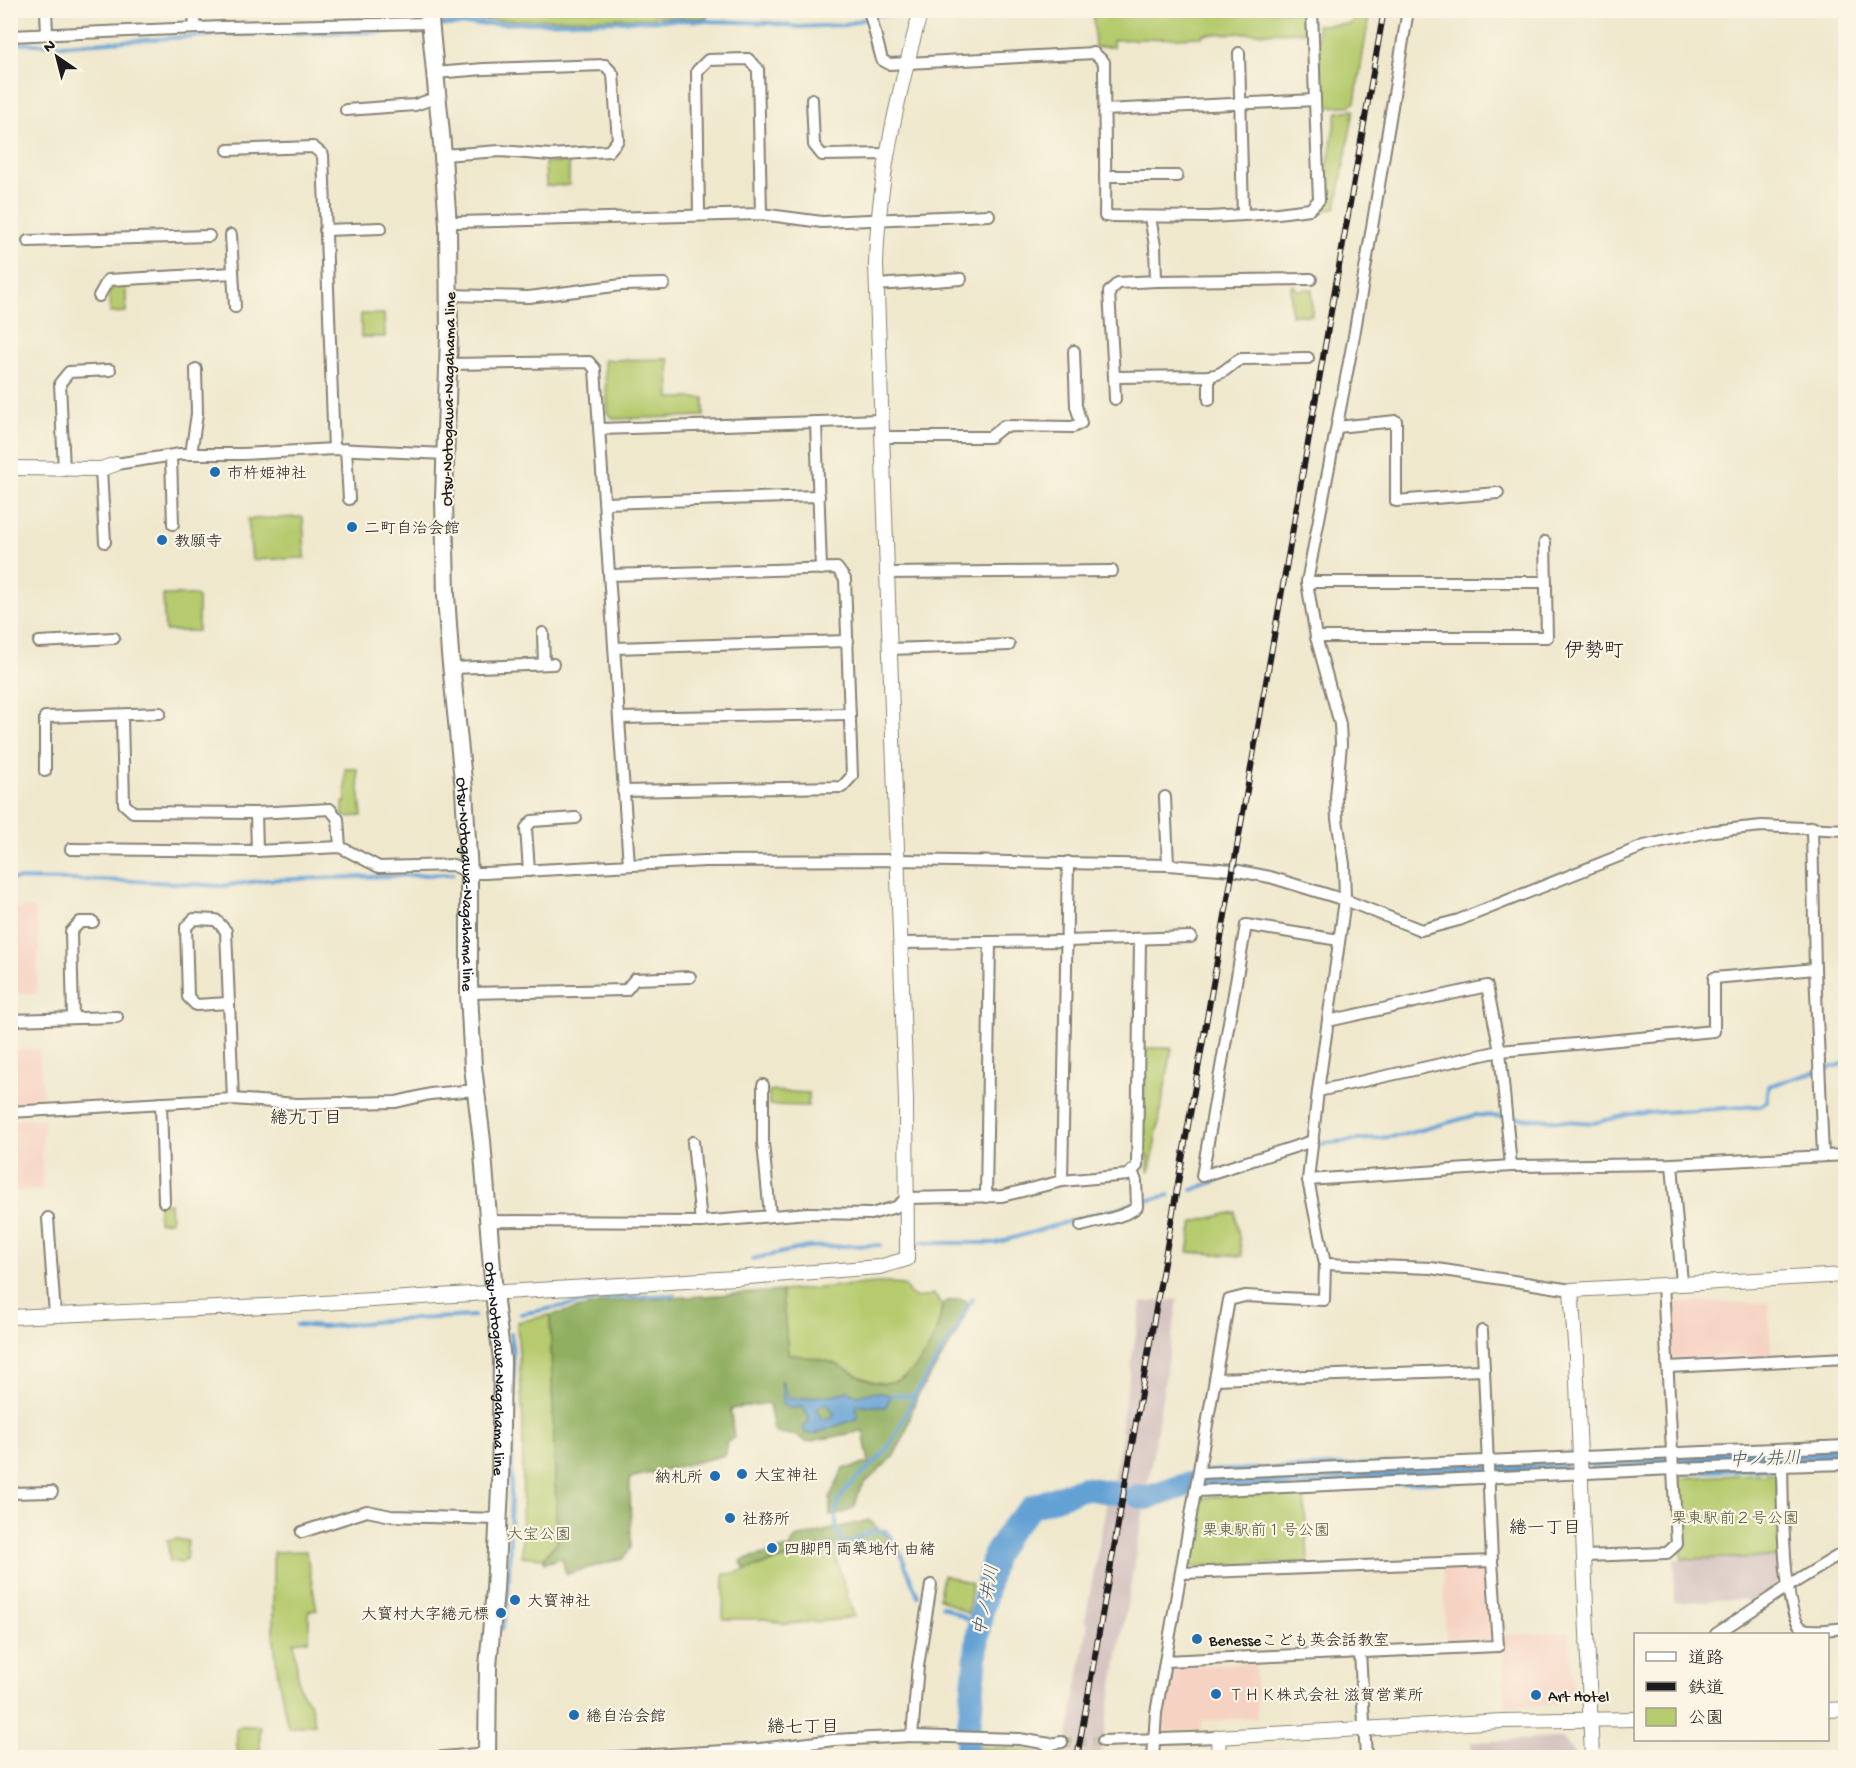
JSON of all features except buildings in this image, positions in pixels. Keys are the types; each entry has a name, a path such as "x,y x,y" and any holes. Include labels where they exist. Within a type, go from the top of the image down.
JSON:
{"main road":[{"name":"Otsu-Notogawa-Nagahama line","path":"429,17 448,225 445,564 469,873 469,993 494,1293 502,1360 495,1590 488,1666 490,1756"}],"street":[{"path":"46,10 47,34"},
{"path":"194,10 195,28"},
{"path":"10,1317 289,1305 735,1278 879,1267 907,1259 906,1099 886,573 877,220 887,154 906,64 921,10"},
{"path":"870,14 882,60 889,64 1094,53 1104,62 1105,216 1150,217 1244,215 1310,209 1319,200 1312,10"},
{"path":"1153,1758 1153,1739 1165,1661 1197,1491 1229,1300 1245,1296 1324,1300 1325,1264 1308,1180 1345,900 1344,864 1336,797 1341,744 1340,724 1316,637 1307,582 1354,336 1408,10"},
{"path":"10,36 429,17"},
{"path":"1239,53 1244,215"},
{"path":"699,215 697,71 708,60 748,59 758,69 761,214"},
{"path":"435,73 605,65 613,74 618,140 609,152 551,155 500,151 443,155"},
{"path":"346,110 415,105 438,97"},
{"path":"812,99 814,145 822,155 887,154"},
{"path":"1104,110 1315,100"},
{"path":"228,150 313,147 323,155 334,449"},
{"path":"1106,176 1178,176"},
{"path":"448,225 456,222 699,215 761,214 822,222 989,215"},
{"path":"1150,217 1155,246 1156,281"},
{"path":"325,230 381,228"},
{"path":"231,235 235,307"},
{"path":"28,241 209,236"},
{"path":"99,296 108,280 232,273"},
{"path":"877,285 961,279"},
{"path":"1115,399 1109,292 1118,283 1311,279"},
{"path":"449,295 529,297 622,285 664,284"},
{"path":"882,437 990,437 1004,426 1073,427 1081,423 1076,406 1074,351"},
{"path":"1114,376 1209,376 1221,374 1232,363 1241,359 1308,358"},
{"path":"448,364 589,362 596,369 629,865"},
{"path":"191,454 197,414 196,369"},
{"path":"64,470 60,383 69,372 110,370"},
{"path":"1209,376 1209,400"},
{"path":"600,429 881,420"},
{"path":"1336,427 1396,421 1396,501 1498,493"},
{"path":"816,422 820,569"},
{"path":"10,468 101,470 116,464 191,454 243,454 334,449 446,454"},
{"path":"346,449 349,499"},
{"path":"171,456 173,524"},
{"path":"101,470 105,542"},
{"path":"605,503 819,496"},
{"path":"1316,637 1547,637 1545,542"},
{"path":"610,576 837,568 845,579 852,776 842,787 623,791"},
{"path":"886,573 1112,571"},
{"path":"1307,582 1546,582"},
{"path":"452,668 549,664 543,633"},
{"path":"39,642 114,638"},
{"path":"615,648 848,641"},
{"path":"889,649 1009,645"},
{"path":"45,771 45,717 160,713"},
{"path":"619,718 850,714"},
{"path":"122,715 124,804 133,813 256,813 330,809 338,819 340,848"},
{"path":"1165,797 1168,865"},
{"path":"256,813 257,851"},
{"path":"529,871 526,828 532,820 576,818"},
{"path":"71,849 257,851 340,848 379,867 453,865 469,873 705,861 898,860 1168,865 1251,873 1345,900 1421,930 1459,920 1644,846 1713,831 1762,826 1845,830"},
{"path":"1812,827 1823,1155"},
{"path":"1062,1181 1068,862"},
{"path":"228,1003 196,1005 188,997 186,927 194,919 216,920 226,931 233,1099"},
{"path":"74,1018 71,932 80,922 93,922"},
{"path":"1313,1141 1202,1176 1246,925 1339,940"},
{"path":"901,943 1191,937"},
{"path":"489,1221 701,1222 807,1213 871,1214 896,1207 907,1198 1002,1196 1062,1181 1128,1175 1137,1166 1140,939"},
{"path":"986,1197 990,942"},
{"path":"1318,1091 1500,1051 1714,1031 1714,978 1815,969"},
{"path":"469,993 626,990 635,978 690,978"},
{"path":"1328,1021 1487,986 1500,1051 1511,1166"},
{"path":"10,1020 117,1017"},
{"path":"763,1085 763,1143 770,1215"},
{"path":"10,1112 233,1099 297,1104 396,1102 430,1094 476,1090"},
{"path":"161,1103 164,1202"},
{"path":"693,1142 701,1222"},
{"path":"1308,1180 1511,1166 1672,1164 1845,1155"},
{"path":"1672,1164 1683,1283"},
{"path":"1081,1227 1101,1219 1130,1213 1137,1204 1136,1181 1132,1171"},
{"path":"48,1218 55,1315"},
{"path":"1325,1264 1431,1268 1570,1290 1845,1275"},
{"path":"1584,1556 1667,1553 1677,1544 1663,1284"},
{"path":"1570,1290 1580,1458 1592,1758"},
{"path":"1165,1661 1498,1646 1482,1331"},
{"path":"1668,1367 1845,1358"},
{"path":"1215,1380 1484,1370"},
{"path":"1200,1473 1845,1446"},
{"path":"1197,1491 1673,1469 1845,1464"},
{"path":"1782,1466 1786,1587 1799,1625 1805,1630 1845,1628"},
{"path":"10,1493 52,1492"},
{"path":"302,1532 367,1511 391,1516 498,1519"},
{"path":"1719,1633 1786,1587 1841,1554 1845,1554"},
{"path":"1182,1573 1492,1561"},
{"path":"912,1736 918,1666 930,1585"},
{"path":"1360,1652 1366,1758"},
{"path":"1829,1710 1845,1709"},
{"path":"1103,1741 1502,1721 1634,1719"},
{"path":"601,1758 760,1749 834,1740 912,1736 1019,1739 1050,1744 1062,1742"},
{"path":"1218,1737 1219,1758"},
{"path":"1048,1758 1050,1744"},
{"path":"433,1758 490,1756"}],"shaded area":[{"path":"11,908 33,908 35,911 40,942 37,993 11,994"},
{"path":"39,1049 44,1103 11,1105 11,1050"},
{"path":"45,1119 42,1145 42,1190 11,1192 11,1120"},
{"path":"1178,1299 1147,1490 1138,1489 1135,1501 1145,1503 1102,1748 1099,1757 1064,1758 1088,1624 1085,1620 1106,1506 1109,1497 1112,1495 1117,1497 1119,1488 1113,1487 1112,1483 1123,1432 1120,1431 1141,1303"},
{"path":"1668,1302 1769,1303 1771,1355 1670,1359"},
{"path":"1780,1557 1778,1586 1750,1605 1748,1600 1738,1599 1674,1603 1674,1559"},
{"path":"1483,1567 1487,1570 1490,1637 1486,1641 1446,1643 1443,1568"},
{"path":"1570,1632 1573,1690 1559,1704 1505,1707 1503,1635"},
{"path":"1255,1663 1257,1718 1202,1721 1202,1730 1159,1731 1169,1670 1174,1667"},
{"path":"1561,1738 1574,1752 1575,1757 1471,1757 1471,1742"},
{"path":"1346,1746 1353,1753 1353,1757 1242,1757 1248,1751"}],"green space":[{"path":"441,10 654,10 655,18 440,21"},
{"path":"1158,10 1174,12 1192,10 1305,11 1305,32 1203,34 1202,37 1113,40 1113,47 1095,47 1093,11"},
{"path":"658,11 707,11 707,18 658,17"},
{"path":"1354,11 1370,11 1355,102 1349,106 1322,107 1317,25 1351,24"},
{"path":"1354,110 1336,207 1325,211 1327,173 1337,112"},
{"path":"569,160 569,185 546,186 545,162 560,163"},
{"path":"126,284 126,312 110,313 109,292 115,286"},
{"path":"1295,285 1296,290 1312,289 1312,315 1291,315 1291,286"},
{"path":"361,314 384,314 385,337 361,337"},
{"path":"669,359 670,398 704,398 704,416 614,419 608,413 604,360"},
{"path":"303,517 305,558 252,560 248,519"},
{"path":"163,595 193,595 198,598 198,631 165,631"},
{"path":"345,769 357,769 362,816 343,817 343,802 346,802"},
{"path":"1145,1048 1172,1048 1150,1171 1148,1171 1148,1155 1144,1155"},
{"path":"769,1091 809,1093 808,1106 769,1105"},
{"path":"170,1203 171,1221 158,1222 159,1205"},
{"path":"1235,1212 1242,1256 1188,1252 1193,1222"},
{"path":"889,1282 905,1286 910,1294 916,1297 933,1294 942,1304 932,1342 925,1355 906,1375 895,1381 875,1382 830,1362 788,1354 782,1291"},
{"path":"782,1291 788,1354 830,1362 868,1380 882,1383 895,1381 906,1375 925,1355 937,1329 942,1304 962,1299 968,1303 957,1334 917,1396 904,1437 893,1457 864,1484 855,1506 849,1511 830,1516 830,1497 843,1469 869,1463 863,1431 807,1442 794,1435 776,1433 767,1403 732,1409 734,1438 726,1443 726,1455 630,1478 631,1548 624,1558 566,1574 562,1558 544,1563 544,1558 557,1542 550,1315 607,1302"},
{"name":"大宝公園","path":"550,1315 557,1542 543,1558 522,1556 523,1421 517,1322"},
{"name":"栗東駅前２号公園","path":"1776,1473 1780,1557 1682,1559 1678,1478"},
{"name":"栗東駅前１号公園","path":"1304,1493 1308,1562 1193,1567 1189,1562 1199,1502 1205,1497"},
{"path":"869,1520 889,1538 885,1544 842,1556 833,1543 745,1570 741,1562 744,1559 789,1548 796,1538"},
{"path":"177,1539 188,1541 186,1559 181,1563 170,1561 167,1541"},
{"path":"832,1546 854,1616 837,1620 784,1624 766,1619 723,1619 724,1574"},
{"path":"306,1551 317,1610 309,1611 309,1640 294,1642 299,1687 311,1706 315,1724 288,1728 273,1634 273,1552"},
{"path":"943,1575 972,1584 968,1614 939,1598"},
{"path":"240,1726 260,1726 260,1757 238,1757 236,1730"},
{"path":"975,1747 1020,1749 1042,1753 1042,1757 974,1757"}],"water":[{"path":"781,1379 787,1396 792,1399 848,1391 858,1396 873,1392 891,1395 886,1407 858,1405 856,1409 858,1418 815,1434 806,1434 803,1428 809,1416 802,1407 788,1408 783,1402","holes":["827,1403 834,1413 832,1417 825,1419 820,1417 817,1410"]}],"waterway":[{"path":"936,13 1068,10"},
{"path":"437,25 675,20 770,23 798,27 845,25 877,15 901,14"},
{"path":"228,34 384,32 417,29"},
{"path":"10,43 64,45 214,35"},
{"path":"10,879 137,881 222,886 266,880 453,874"},
{"path":"1315,1144 1399,1136 1476,1115 1594,1123 1631,1114 1760,1106 1767,1102 1769,1086 1846,1063"},
{"path":"1192,1190 1294,1152"},
{"path":"921,1243 996,1243 1169,1195"},
{"path":"752,1259 808,1247 880,1245"},
{"path":"521,1314 607,1298 674,1295"},
{"path":"891,1395 914,1396 959,1325 972,1298"},
{"path":"296,1325 323,1327 393,1320 474,1316"},
{"path":"502,1629 508,1605 514,1369 511,1334"},
{"path":"914,1396 898,1431 886,1450 854,1481 841,1498 836,1519 838,1533 845,1545 874,1530 886,1531 898,1548 918,1596"},
{"name":"中ノ井川","path":"1684,1462 1846,1455"},
{"name":"中ノ井川","path":"1601,1465 1660,1463"},
{"name":"中ノ井川","path":"1501,1469 1556,1466"},
{"name":"中ノ井川","path":"1210,1481 1477,1470"},
{"name":"中ノ井川","path":"1138,1496 1147,1498 1189,1484"},
{"name":"中ノ井川","path":"966,1758 979,1625 994,1556 1010,1530 1032,1507 1083,1488 1116,1493"},
{"path":"942,1606 979,1625"}],"tunnel":[{"path":"1062,1742 1103,1741"}],"railway":[{"path":"1077,1758 1384,10"}],"place":[{"name":"市杵姫神社","path":"215,472"},
{"name":"二町自治会館","path":"352,527"},
{"name":"教願寺","path":"162,540"},
{"name":"大宝神社","path":"742,1474"},
{"name":"納札所","path":"715,1476"},
{"name":"社務所","path":"730,1518"},
{"name":"四脚門 両築地付 由緒","path":"772,1548"},
{"name":"大寳神社","path":"515,1600"},
{"name":"大寳村大字綣元標","path":"501,1613"},
{"name":"Benesseこども英会話教室","path":"1197,1639"},
{"name":"ＴＨＫ株式会社 滋賀営業所","path":"1216,1694"},
{"name":"Art Hotel","path":"1536,1695"},
{"name":"綣自治会館","path":"574,1715"}],"district":[{"name":"伊勢町","path":"1594,649"},
{"name":"綣九丁目","path":"306,1117"},
{"name":"綣一丁目","path":"1545,1527"},
{"name":"綣七丁目","path":"803,1726"}]}
